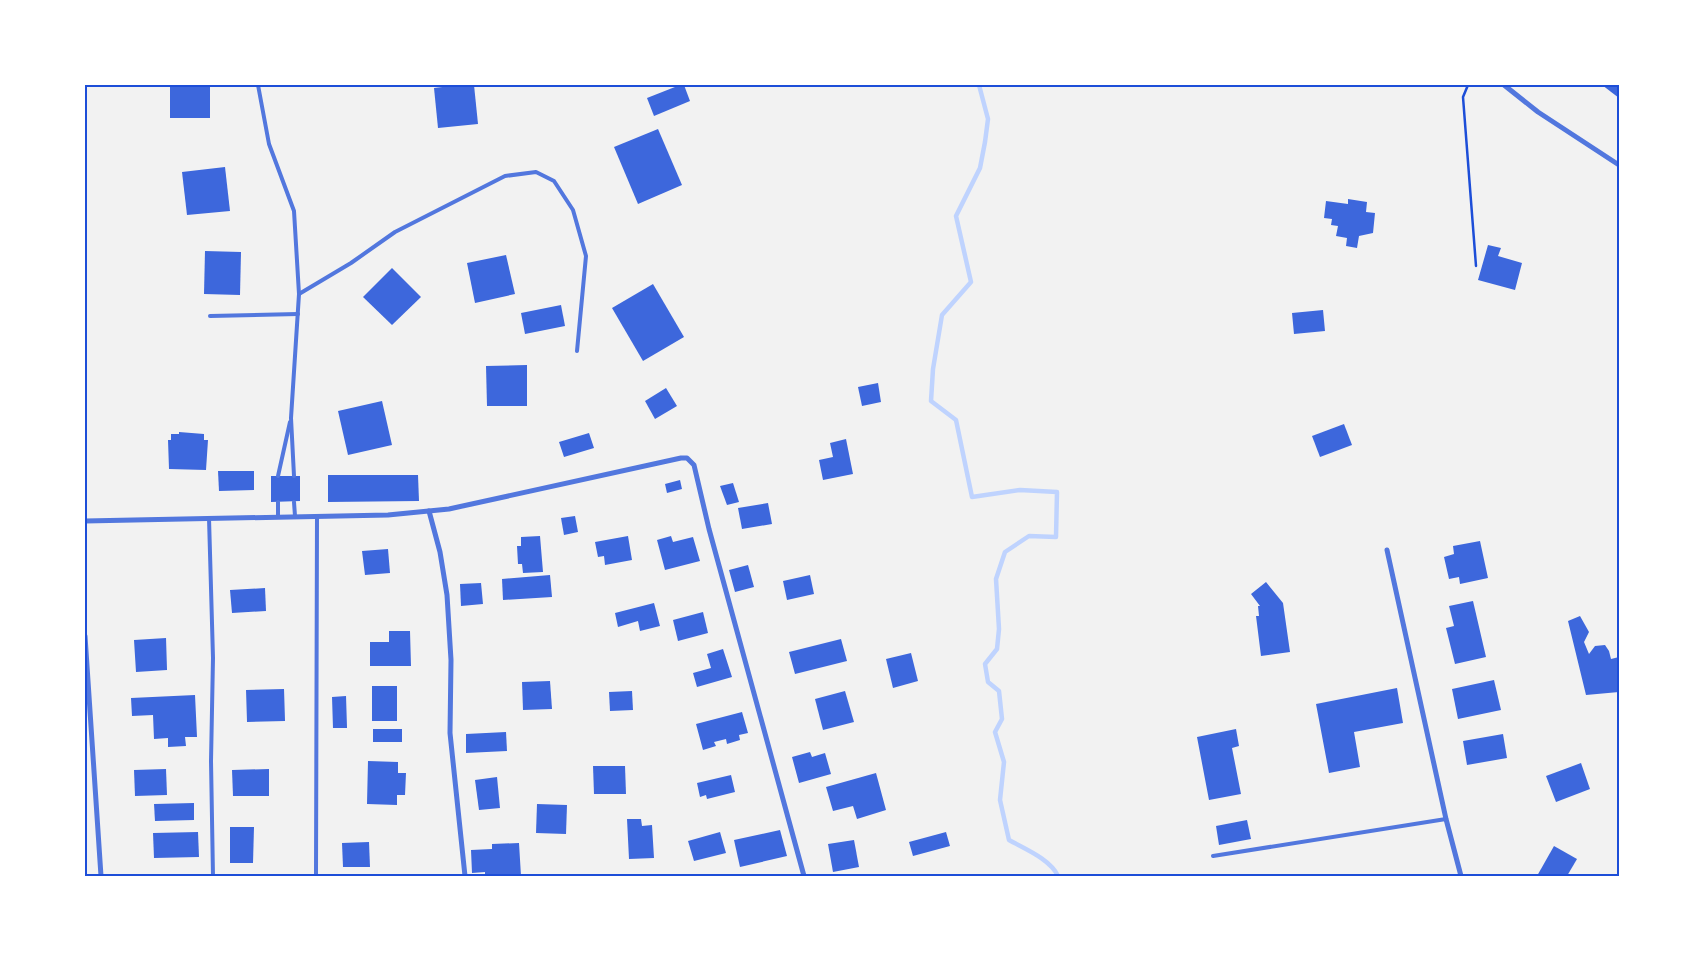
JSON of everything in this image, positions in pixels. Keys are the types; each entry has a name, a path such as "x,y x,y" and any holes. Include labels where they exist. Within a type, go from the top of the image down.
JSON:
{"street":[{"path":"1504,85 1538,112 1619,165"},
{"path":"85,521 388,515 449,509 687,458 694,465 709,529 804,876"},
{"path":"429,511 440,552 447,595 451,660 450,733 465,876"},
{"path":"1388,550 1446,819 1461,876"},
{"path":"85,636 101,876"}],"lane":[{"path":"258,85 269,144 294,211 299,294 292,418 294,476"},
{"path":"299,294 351,263 395,232 505,176 536,172 554,181 573,210 586,256 577,351"},
{"path":"210,316 298,314"},
{"path":"278,476 292,418"},
{"path":"278,502 278,517"},
{"path":"294,502 295,516"},
{"path":"316,876 317,516"},
{"path":"209,518 213,658 213,876"},
{"path":"1213,856 1446,819"}],"path":[{"path":"1468,85 1463,97 1476,266"}],"building":[{"path":"170,85 210,85 210,118 170,118"},
{"path":"474,85 478,124 438,128 434,88"},
{"path":"684,85 690,101 654,116 647,98"},
{"path":"1602,85 1619,85 1619,98"},
{"path":"658,129 682,185 638,204 614,147"},
{"path":"225,167 230,211 187,215 182,172"},
{"path":"1348,199 1367,202 1366,212 1375,213 1373,233 1359,236 1357,248 1346,246 1347,238 1336,236 1338,226 1331,225 1332,219 1324,218 1326,201 1348,204"},
{"path":"1488,245 1501,248 1498,256 1522,263 1515,290 1478,280"},
{"path":"205,251 241,252 240,295 204,294"},
{"path":"506,255 515,294 475,303 467,263"},
{"path":"392,268 421,297 392,325 363,297"},
{"path":"653,284 684,337 643,361 612,308"},
{"path":"561,305 565,326 525,334 521,313"},
{"path":"1323,310 1325,331 1294,334 1292,313"},
{"path":"527,365 527,406 487,406 486,366"},
{"path":"878,383 881,402 862,406 858,387"},
{"path":"666,388 677,406 655,419 645,401"},
{"path":"382,401 392,445 348,455 338,411"},
{"path":"1344,424 1352,445 1320,457 1312,436"},
{"path":"179,432 204,434 204,440 208,440 206,470 169,469 168,440 171,440 171,434 179,434"},
{"path":"589,433 594,448 564,457 559,442"},
{"path":"846,439 853,474 823,480 819,460 833,457 830,443"},
{"path":"218,471 254,471 254,490 219,491"},
{"path":"328,475 418,475 419,501 328,502"},
{"path":"271,476 300,476 300,501 271,502"},
{"path":"680,480 682,489 667,493 665,484"},
{"path":"733,483 739,502 727,505 720,486"},
{"path":"768,503 772,524 742,529 738,508"},
{"path":"575,516 578,532 564,535 561,518"},
{"path":"540,536 543,572 523,573 522,564 518,564 517,546 521,546 521,537"},
{"path":"628,536 632,560 605,565 604,556 598,557 595,542"},
{"path":"671,536 673,542 693,537 700,561 665,570 657,540"},
{"path":"1480,541 1488,578 1460,584 1459,577 1449,579 1444,557 1454,554 1453,546"},
{"path":"388,549 390,573 365,575 362,551"},
{"path":"748,565 754,587 735,592 729,570"},
{"path":"550,575 552,597 503,600 502,579"},
{"path":"810,575 814,594 787,600 783,581"},
{"path":"1266,582 1283,603 1290,652 1261,656 1256,616 1259,616 1258,606 1260,606 1251,594"},
{"path":"481,583 483,604 461,606 460,584"},
{"path":"265,588 266,611 232,613 230,590"},
{"path":"1473,601 1486,657 1455,664 1446,628 1454,626 1449,606"},
{"path":"654,603 660,626 640,631 638,621 618,627 615,613"},
{"path":"703,612 708,633 678,641 673,620"},
{"path":"1580,616 1589,632 1584,642 1589,654 1595,646 1605,645 1611,659 1619,657 1619,692 1586,695 1568,621"},
{"path":"389,631 410,631 411,666 370,666 370,642 389,642"},
{"path":"166,638 167,670 136,672 134,640"},
{"path":"841,639 847,661 795,674 789,652"},
{"path":"723,649 732,677 697,687 693,673 711,668 707,654"},
{"path":"911,653 918,681 893,688 886,659"},
{"path":"1494,680 1501,710 1458,719 1452,689"},
{"path":"550,681 552,709 523,710 522,682"},
{"path":"372,686 397,686 397,721 372,721"},
{"path":"1397,688 1403,723 1354,732 1360,767 1329,773 1316,704"},
{"path":"284,689 285,721 247,722 246,690"},
{"path":"632,691 633,710 610,711 609,692"},
{"path":"845,691 854,722 823,730 815,699"},
{"path":"195,695 197,737 185,737 186,746 168,747 168,738 154,739 153,715 132,716 131,698"},
{"path":"346,696 347,728 333,728 332,697"},
{"path":"742,712 748,733 739,735 740,740 727,744 726,739 714,742 716,746 703,750 696,724"},
{"path":"373,729 402,729 402,742 373,742"},
{"path":"1236,729 1239,746 1232,748 1241,794 1209,800 1197,737"},
{"path":"506,732 507,751 466,753 466,734"},
{"path":"1503,734 1507,758 1467,765 1463,741"},
{"path":"810,752 812,757 825,753 831,774 799,783 792,757"},
{"path":"368,761 398,762 398,773 406,773 405,795 397,795 397,805 367,804"},
{"path":"1581,763 1590,789 1556,802 1546,776"},
{"path":"593,766 625,766 626,794 594,794"},
{"path":"166,769 167,795 135,796 134,770"},
{"path":"269,769 269,796 233,796 232,770"},
{"path":"876,773 886,810 857,819 853,806 833,811 826,787"},
{"path":"731,775 735,792 707,799 706,795 700,797 697,783"},
{"path":"497,777 500,808 479,810 475,780"},
{"path":"194,803 194,820 155,821 154,804"},
{"path":"537,804 567,805 566,834 536,833"},
{"path":"627,819 641,819 642,826 652,825 654,858 629,859"},
{"path":"1247,820 1251,839 1219,845 1216,826"},
{"path":"230,827 254,827 253,863 230,863"},
{"path":"780,830 787,856 740,867 734,840"},
{"path":"198,832 199,857 154,858 153,833"},
{"path":"720,832 726,853 694,861 688,841"},
{"path":"946,832 950,846 913,856 909,842"},
{"path":"854,840 859,867 833,872 828,844"},
{"path":"369,842 370,867 343,867 342,843"},
{"path":"519,843 521,876 485,876 485,872 472,873 471,850 492,849 492,844"},
{"path":"1554,846 1577,859 1567,876 1537,876"}],"waterway":[{"path":"979,85 988,119 985,142 980,168 956,216 971,282 942,315 933,369 931,401 956,420 972,497 1020,490 1057,492 1056,537 1029,536 1005,552 996,579 999,629 997,649 985,664 988,682 999,691 1002,719 995,732 1004,762 1000,800 1009,840 1049,864 1058,876"}]}
